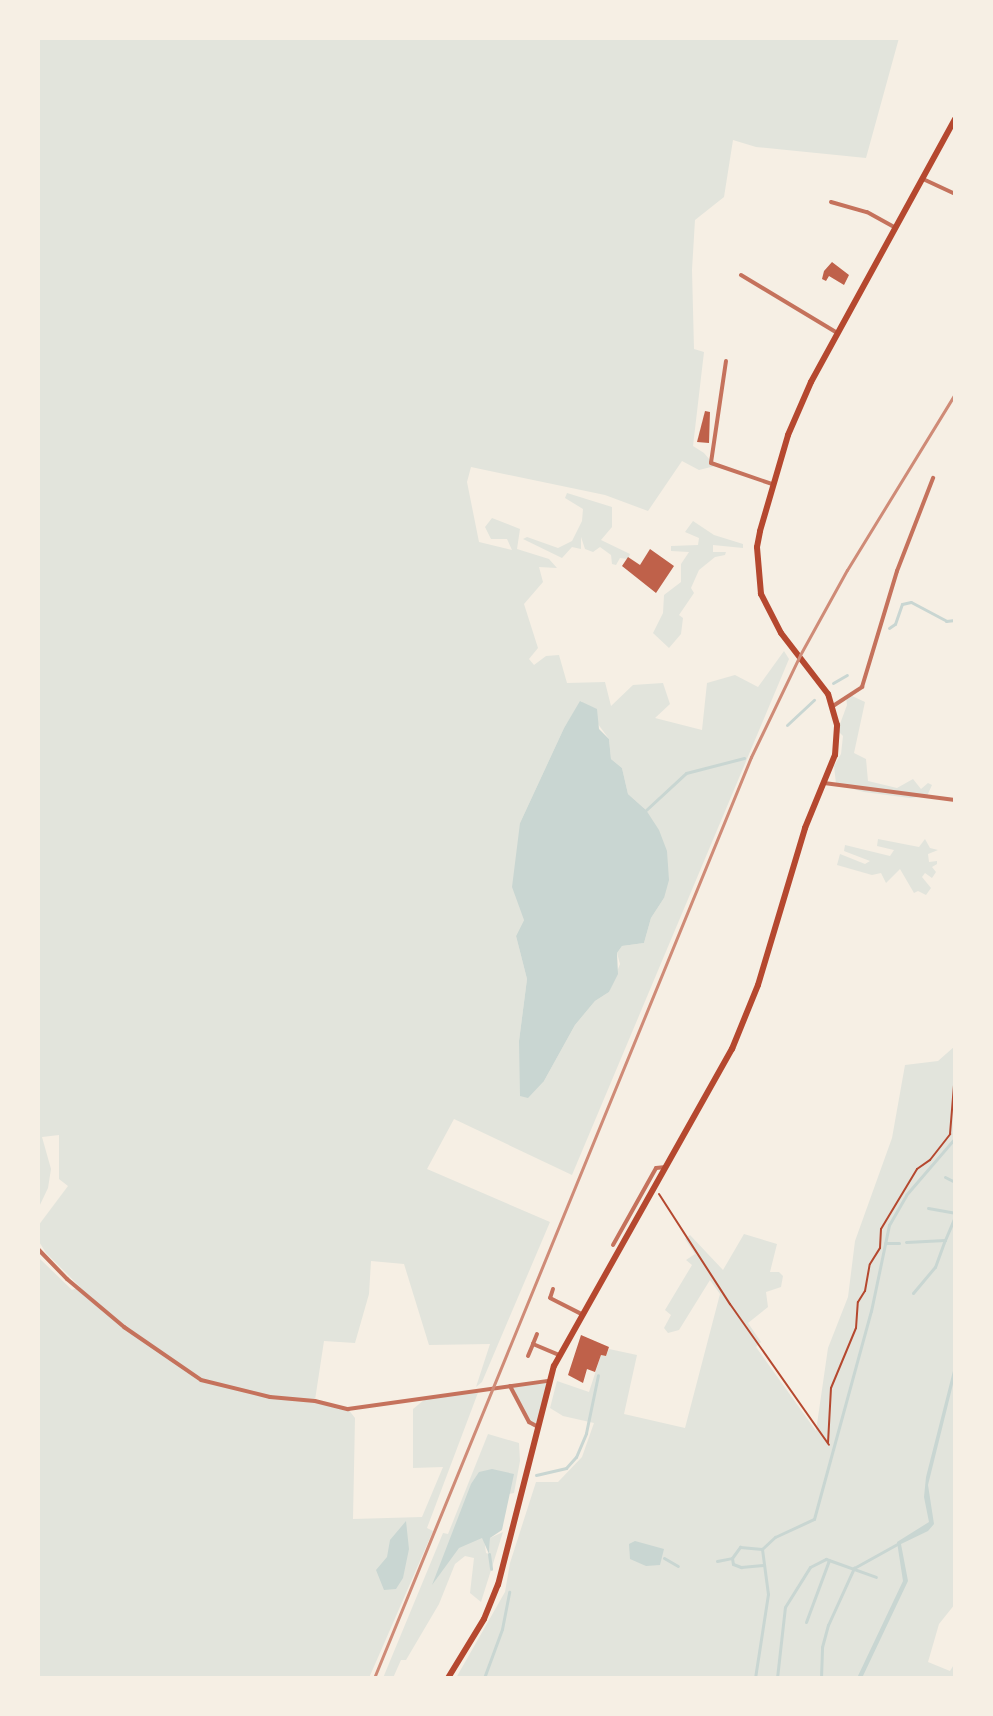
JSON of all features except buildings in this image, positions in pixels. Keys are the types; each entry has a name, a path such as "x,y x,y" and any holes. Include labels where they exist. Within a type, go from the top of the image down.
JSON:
{"main road":[{"path":"448,1678 494,1594 548,1381 636,1212 707,1097 745,1019 805,828 837,746 833,706 804,659 768,613 758,580 757,547 788,435 836,332 955,119"}],"street":[{"path":"923,179 955,194"},
{"path":"831,202 867,212 894,227"},
{"path":"741,275 836,332"},
{"path":"726,361 711,463 772,484"},
{"path":"833,706 862,687 897,571 933,478"},
{"path":"824,783 955,800"},
{"path":"613,1245 636,1212"},
{"path":"38,1249 67,1279 124,1327 201,1380 270,1397 315,1401 348,1409 548,1381"},
{"path":"553,1289 549,1300 581,1314"},
{"path":"528,1356 537,1334"},
{"path":"533,1344 559,1355"},
{"path":"510,1386 529,1422 538,1427"}],"path":[{"path":"659,1193 730,1304 828,1444 831,1388 856,1328 858,1302 865,1291 870,1264 880,1248 881,1229 917,1169 930,1160 950,1134 955,1073"}],"shaded area":[{"path":"38,38 899,38 866,158 756,147 733,140 724,197 695,220 692,270 694,349 704,352 693,446 715,466 699,470 682,461 648,511 605,495 471,467 467,482 479,542 512,550 507,539 491,539 485,527 492,518 520,529 517,549 549,559 557,568 539,567 543,582 524,604 538,648 529,659 534,665 546,656 559,655 567,683 605,682 611,706 633,685 663,683 670,704 655,718 702,730 707,683 735,675 758,687 784,651 789,659 572,1175 454,1119 427,1169 550,1222 482,1382 476,1387 490,1344 429,1345 404,1264 371,1261 369,1294 355,1343 324,1341 315,1400 348,1409 355,1418 353,1519 422,1517 443,1467 413,1468 413,1409 424,1400 479,1390 427,1528 433,1531 369,1678 38,1678 38,1257 72,1290 80,1287 46,1253 38,1240 38,1226 68,1186 59,1179 59,1135 42,1137 51,1169 48,1188 38,1209","holes":["581,701 609,739 611,759 622,768 628,794 646,810 664,898 651,918 644,943 622,946 617,953 620,964 609,992 595,1001 575,1025 544,1081 519,1041 527,979 516,936 524,920 520,823 564,728"]},
{"path":"567,493 612,507 612,527 601,540 630,554 628,559 620,558 616,565 612,564 611,555 600,547 593,552 585,549 581,537 581,549 572,547 562,558 523,539 527,537 558,548 572,541 582,521 583,509 565,498"},
{"path":"693,521 714,535 743,544 743,548 713,545 713,552 726,552 725,555 715,557 699,570 691,588 694,593 679,615 683,618 681,634 669,648 653,633 663,613 664,595 681,582 681,564 689,552 671,551 671,546 698,545 699,538 685,532"},
{"path":"850,695 865,702 854,753 866,759 868,781 897,788 913,779 921,789 928,783 932,785 927,796 910,798 864,792 836,784 834,766 841,754 843,736 839,732 840,724 847,705 846,697"},
{"path":"580,701 597,709 599,729 609,739 611,759 622,768 628,794 646,810 659,830 667,851 669,880 664,898 651,918 644,943 622,946 617,953 618,974 609,992 595,1001 575,1025 544,1081 528,1098 520,1096 519,1041 527,979 516,936 524,920 512,887 520,823 564,728"},
{"path":"878,839 919,847 925,839 930,848 938,850 928,854 929,862 937,861 937,864 932,867 936,872 932,878 925,873 922,877 931,888 926,895 918,891 914,893 900,869 886,883 881,873 872,875 837,865 840,854 865,864 870,861 844,851 845,845 890,856 894,850 877,846"},
{"path":"955,1046 955,1604 939,1624 928,1662 950,1671 955,1663 955,1678 456,1678 505,1592 510,1563 536,1482 558,1482 582,1457 594,1423 563,1416 550,1408 557,1381 589,1392 601,1355 606,1356 609,1349 637,1355 624,1414 685,1428 720,1294 710,1280 679,1330 668,1333 664,1328 671,1315 665,1310 692,1265 686,1260 695,1254 685,1239 690,1235 723,1270 744,1234 777,1244 770,1272 779,1272 783,1276 781,1287 766,1292 768,1307 748,1323 761,1342 756,1347 816,1431 828,1348 848,1297 855,1241 892,1138 905,1065 938,1061"},
{"path":"955,1363 955,1376 928,1485 934,1524 928,1531 901,1544 908,1581 862,1678 857,1678 903,1581 897,1542 929,1522 924,1497 926,1477"},
{"path":"548,1381 538,1427 532,1426 510,1386"},
{"path":"488,1434 519,1443 520,1461 514,1493 479,1501 486,1553 489,1554 490,1538 503,1532 481,1602 470,1593 474,1558 465,1556 455,1564 439,1604 406,1660 401,1660 393,1678 383,1678 443,1533 448,1534"},
{"path":"492,1469 514,1474 502,1530 490,1538 489,1554 482,1538 459,1548 432,1585 471,1484 479,1472"},
{"path":"406,1521 409,1549 403,1578 396,1589 384,1590 376,1570 387,1557 390,1540"},
{"path":"635,1541 664,1549 660,1565 646,1566 630,1559 629,1544"}],"waterway":[{"path":"889,628 895,624 902,604 911,602 946,621 955,620"},
{"path":"833,683 847,675"},
{"path":"787,725 814,700"},
{"path":"646,810 686,773 744,758"},
{"path":"755,1678 768,1594 762,1549 775,1537 814,1519 871,1311 889,1225 906,1195 955,1138"},
{"path":"945,1177 955,1182"},
{"path":"928,1208 955,1213"},
{"path":"906,1242 945,1240 955,1216"},
{"path":"913,1293 935,1267 945,1240"},
{"path":"885,1243 899,1243"},
{"path":"536,1475 566,1468 576,1457 586,1433 598,1375"},
{"path":"821,1678 822,1647 828,1625 854,1568 899,1543"},
{"path":"717,1561 732,1558 740,1547 762,1549"},
{"path":"489,1554 491,1569"},
{"path":"664,1558 678,1566"},
{"path":"732,1558 733,1564 741,1567 763,1565"},
{"path":"777,1678 785,1607 810,1567 826,1559 876,1577"},
{"path":"806,1622 829,1560"},
{"path":"484,1678 502,1629 509,1592"}],"railway":[{"path":"374,1678 751,757 800,655 847,570 955,394"}]}
